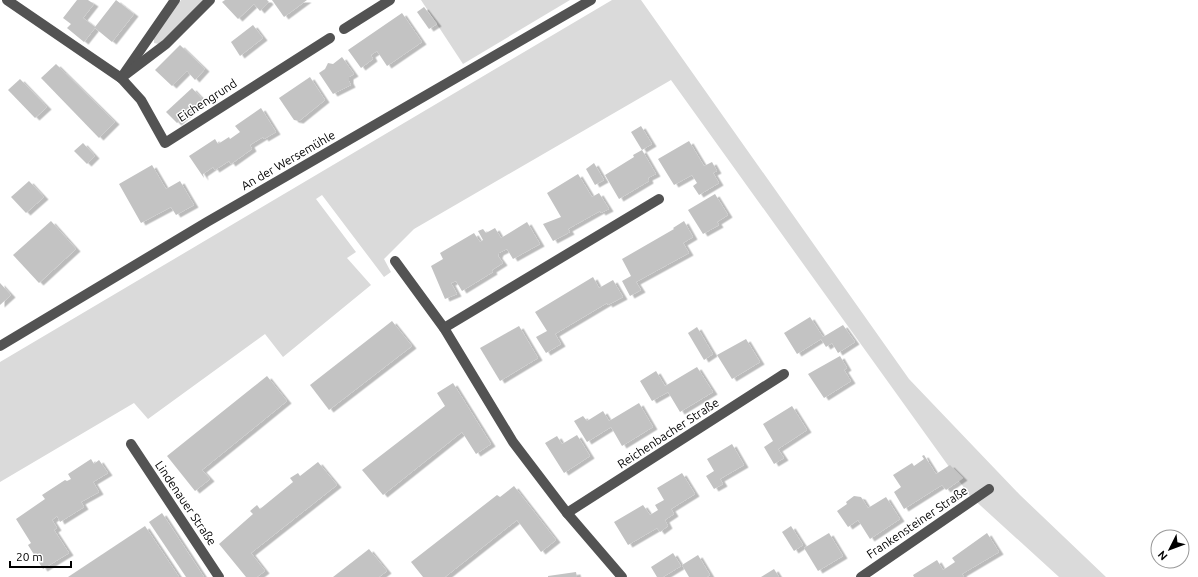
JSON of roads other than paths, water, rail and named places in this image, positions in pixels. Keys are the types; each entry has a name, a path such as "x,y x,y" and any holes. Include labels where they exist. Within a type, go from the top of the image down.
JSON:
{"street":[{"name":"Eichengrund","path":"7,0 121,78 141,100 165,143 330,38"},
{"path":"121,78 175,0"},
{"path":"121,78 166,44 210,0"},
{"path":"344,29 390,0"},
{"name":"An der Wersemühle","path":"0,346 207,222 591,0"},
{"path":"444,328 659,199"},
{"path":"395,262 444,328 513,442 567,514 622,577"},
{"name":"Reichenbacher Straße","path":"567,514 784,374"},
{"name":"Lindenauer Straße","path":"130,444 219,577"},
{"name":"Frankensteiner Straße","path":"861,577 989,489"}]}
